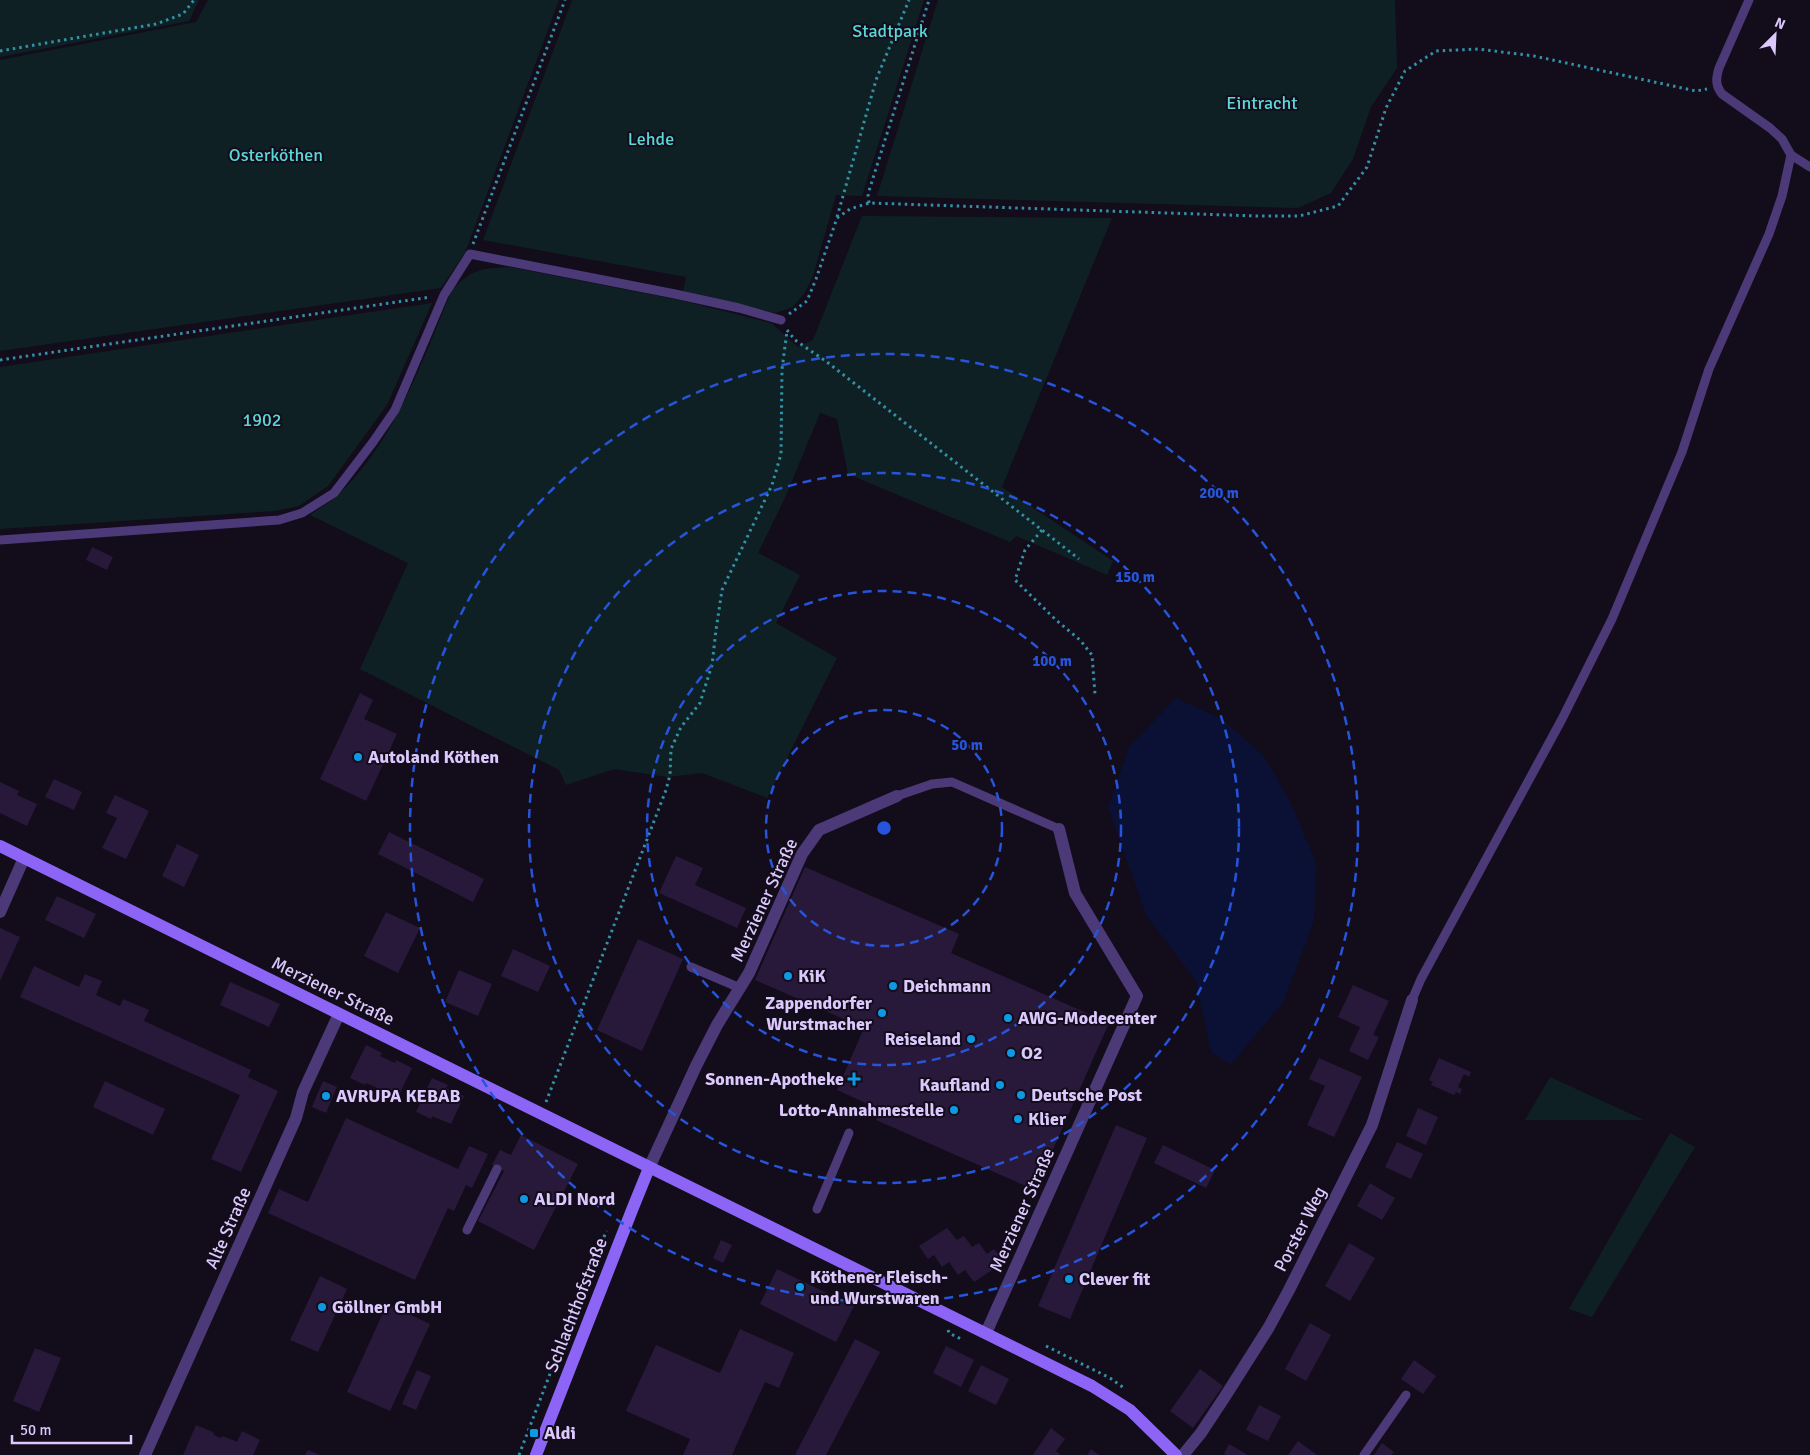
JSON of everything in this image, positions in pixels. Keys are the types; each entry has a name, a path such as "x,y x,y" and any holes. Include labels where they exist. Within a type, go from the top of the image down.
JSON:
{"main road":[{"name":"Merziener Straße","path":"0,846 986,1333 1112,1398 1141,1420 1176,1455"},
{"name":"Schlachthofstraße","path":"536,1455 628,1218 650,1168"}],"street":[{"name":"Merziener Straße","path":"650,1168 700,1058 717,1025 749,973 802,854 818,830 896,796"},
{"name":"Merziener Straße","path":"986,1333 1137,996 1075,894 1059,829"},
{"path":"0,912 24,858"},
{"name":"Porster Weg","path":"1183,1455 1201,1433 1226,1395 1269,1327 1289,1290 1372,1125 1412,1000"},
{"name":"Alte Straße","path":"145,1455 292,1127 303,1092 339,1014"}],"lane":[{"path":"1749,0 1719,68 1716,78 1717,87 1731,102 1770,128 1782,139 1791,155 1810,167"},
{"path":"1412,1000 1421,979 1566,712 1612,618 1682,452 1712,361 1769,234 1782,196 1791,155"},
{"path":"0,540 279,520 307,510 334,493 395,410 444,295 470,254 675,294 739,308 781,320"},
{"path":"896,796 932,784 952,782 1059,829"},
{"path":"691,966 740,988"},
{"path":"817,1210 849,1133"},
{"path":"467,1230 497,1169"},
{"path":"1364,1455 1406,1396"}],"path":[{"path":"0,51 156,24 183,14 194,0"},
{"path":"470,254 565,0"},
{"path":"909,0 876,80 837,218 816,279 806,301 781,320 795,340 827,362 1079,559"},
{"path":"870,203 868,194 929,0"},
{"path":"837,218 850,209 870,203 1257,216 1299,216 1338,206 1367,167 1386,108 1405,71 1436,51 1478,50 1525,55 1696,91 1717,87"},
{"path":"0,360 444,295"},
{"path":"541,1114 666,790 670,775 671,749 681,728 700,702 712,666 722,590 772,485 782,454 782,370 787,331"},
{"path":"1042,530 1025,550 1015,580 1056,620 1080,640 1092,655 1094,694"},
{"path":"944,1313 949,1333 966,1341"}],"green space":[{"path":"0,0 199,0 189,21 0,57"},
{"name":"Osterköthen","path":"208,0 559,0 465,253 441,288 0,351 0,60 196,22"},
{"name":"Lehde","path":"572,0 924,0 862,196 836,195 813,276 804,294 793,307 775,313 683,292 686,277 483,240"},
{"name":"Eintracht","path":"938,0 1395,0 1397,68 1371,107 1353,159 1331,193 1298,208 877,196"},
{"path":"862,216 1112,218 1002,487 1113,561 1107,575 1016,536 1010,542 848,474 837,419 820,413 785,498 758,553 800,575 776,623 837,658 767,798 702,773 667,777 614,769 566,785 559,770 360,669 408,563 310,515 332,501 376,450 406,398 452,290 459,283 466,277 484,269 510,267 684,301 771,323 798,347 813,340"},
{"name":"1902","path":"432,303 387,405 328,486 299,506 275,511 0,529 0,367"},
{"path":"1550,1077 1644,1120 1525,1120"},
{"path":"1670,1133 1695,1147 1592,1317 1569,1309"}],"shaded area":[{"path":"1176,698 1220,718 1263,755 1290,801 1316,863 1314,921 1283,1003 1230,1065 1211,1052 1196,981 1146,915 1108,807 1129,747"}],"building":[{"path":"92,547 113,557 107,570 86,560"},
{"name":"Autoland Köthen","path":"360,693 373,700 364,719 397,734 366,801 320,779"},
{"path":"54,779 82,792 74,810 45,797"},
{"path":"0,782 19,791 17,795 37,804 27,826 0,813"},
{"path":"115,795 149,811 126,859 102,848 117,818 106,813"},
{"path":"389,832 484,879 473,902 378,854"},
{"path":"177,844 199,855 184,887 162,876"},
{"path":"676,856 703,868 695,885 746,908 737,928 659,893"},
{"path":"805,867 959,934 951,953 1109,1023 1035,1190 876,1120 881,1110 837,1090 864,1028 755,980"},
{"path":"57,896 96,914 84,938 45,920"},
{"path":"386,912 420,928 398,973 364,956"},
{"path":"0,928 20,937 0,981"},
{"path":"638,939 683,959 642,1051 597,1030"},
{"path":"513,949 550,966 538,992 501,976"},
{"path":"34,966 79,987 85,974 102,981 96,995 120,1006 123,999 149,1010 144,1021 251,1070 248,1077 278,1091 241,1172 211,1159 240,1095 20,997"},
{"path":"459,970 492,984 478,1016 445,1002"},
{"path":"230,982 280,1004 269,1027 220,1005"},
{"path":"1353,985 1389,1001 1373,1035 1379,1037 1368,1060 1349,1051 1360,1027 1338,1017"},
{"path":"366,1045 382,1053 380,1056 395,1063 396,1060 412,1068 396,1101 380,1093 382,1090 350,1078"},
{"path":"1319,1058 1362,1077 1334,1137 1307,1125 1325,1086 1309,1079"},
{"path":"1439,1058 1471,1072 1469,1077 1464,1074 1458,1087 1462,1089 1460,1094 1456,1092 1454,1095 1431,1085 1433,1082 1429,1080"},
{"path":"432,1078 448,1085 446,1088 464,1096 451,1124 432,1116 431,1119 416,1112"},
{"path":"105,1081 165,1109 153,1135 93,1107"},
{"path":"323,1081 337,1087 326,1113 312,1107"},
{"path":"1418,1108 1438,1117 1426,1145 1406,1136"},
{"path":"346,1118 458,1169 469,1146 488,1154 472,1188 466,1185 454,1211 448,1208 415,1280 268,1213 279,1189 308,1202"},
{"path":"1116,1125 1147,1138 1070,1319 1038,1306"},
{"path":"521,1135 578,1164 534,1250 478,1221 504,1171 492,1165 500,1150 511,1155"},
{"path":"1397,1142 1423,1154 1411,1179 1385,1167"},
{"path":"1163,1145 1215,1170 1206,1188 1154,1163"},
{"path":"1370,1183 1395,1198 1382,1220 1357,1206"},
{"path":"947,1228 957,1240 964,1236 972,1247 979,1243 987,1254 994,1249 1004,1262 974,1282 965,1270 958,1275 949,1262 942,1267 934,1255 928,1259 919,1246"},
{"path":"721,1240 732,1245 723,1263 713,1258"},
{"path":"1349,1243 1375,1258 1350,1301 1325,1286"},
{"path":"777,1269 854,1306 836,1342 760,1304"},
{"path":"320,1276 347,1289 318,1352 290,1340"},
{"path":"387,1304 430,1324 390,1411 347,1392"},
{"path":"1310,1323 1331,1335 1306,1381 1285,1369"},
{"path":"740,1329 794,1353 779,1388 765,1382 732,1455 683,1455 690,1439 626,1411 656,1345 720,1373"},
{"path":"855,1339 880,1352 826,1455 795,1455"},
{"path":"946,1346 974,1360 961,1387 933,1373"},
{"path":"35,1348 61,1358 39,1412 13,1401"},
{"path":"1414,1360 1436,1376 1423,1394 1401,1379"},
{"path":"981,1365 1009,1379 996,1405 968,1391"},
{"path":"1200,1369 1223,1386 1193,1428 1170,1411"},
{"path":"417,1370 431,1376 416,1410 402,1404"},
{"path":"1259,1405 1281,1416 1268,1441 1246,1430"},
{"path":"196,1425 213,1432 214,1435 220,1438 223,1436 237,1442 242,1431 260,1440 253,1455 183,1455"},
{"path":"1051,1428 1065,1439 1056,1451 1061,1455 1033,1455"},
{"path":"1298,1441 1317,1455 1288,1455"},
{"path":"1382,1443 1394,1452 1392,1455 1374,1455"},
{"path":"1229,1444 1248,1455 1224,1454"},
{"path":"1091,1449 1099,1455 1087,1455"},
{"path":"308,1450 320,1455 305,1455"}],"place":[{"name":"Autoland Köthen","path":"358,757"},
{"name":"KiK","path":"788,976"},
{"name":"Deichmann","path":"893,986"},
{"name":"Zappendorfer Wurstmacher","path":"882,1013"},
{"name":"AWG-Modecenter","path":"1008,1018"},
{"name":"Reiseland","path":"971,1039"},
{"name":"O2","path":"1011,1053"},
{"name":"Sonnen-Apotheke","path":"854,1079"},
{"name":"Kaufland","path":"1000,1085"},
{"name":"Deutsche Post","path":"1021,1095"},
{"name":"AVRUPA KEBAB","path":"326,1096"},
{"name":"Lotto-Annahmestelle","path":"954,1110"},
{"name":"Klier","path":"1018,1119"},
{"name":"ALDI Nord","path":"524,1199"},
{"name":"Clever fit","path":"1069,1279"},
{"name":"Köthener Fleisch- und Wurstwaren","path":"800,1287"},
{"name":"Göllner GmbH","path":"322,1307"},
{"name":"Aldi","path":"534,1433"}],"park label":[{"name":"Stadtpark","path":"890,31"}]}
